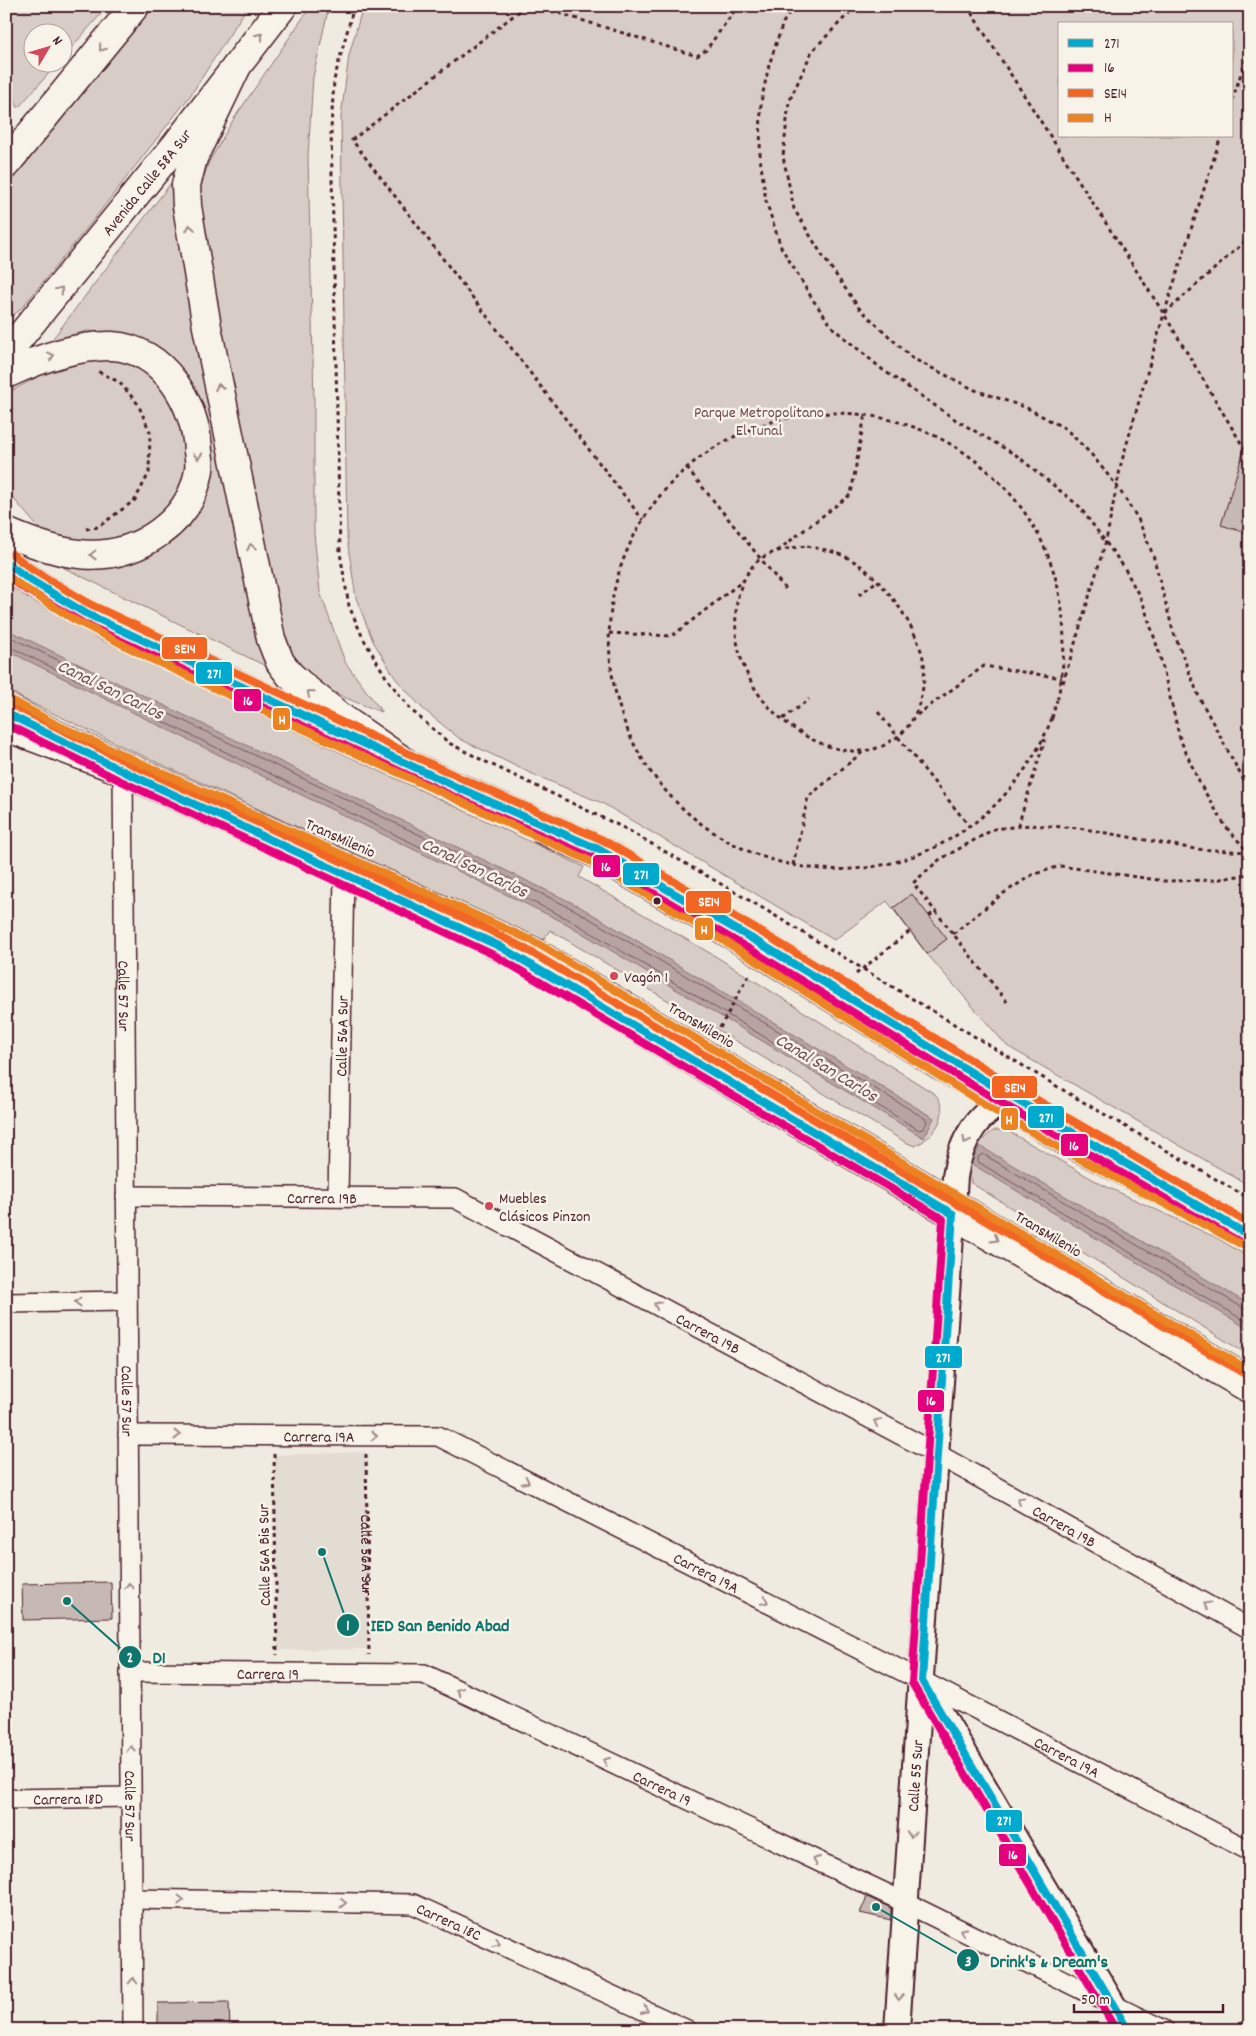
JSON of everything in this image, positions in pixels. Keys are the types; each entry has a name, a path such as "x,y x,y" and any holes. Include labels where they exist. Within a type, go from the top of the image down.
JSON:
{"main road":[{"path":"6,164 135,6"},
{"name":"Avenida Calle 58A Sur","path":"6,354 74,272 283,6"},
{"path":"237,66 193,158 186,185 186,206 209,337 271,639 280,662 306,690 343,719 406,763"},
{"path":"6,374 51,356 82,348 113,346 135,352 155,363 174,381 188,403 197,433 199,468 192,496 174,522 150,540 118,553 85,555 56,551 6,532"},
{"path":"6,562 27,578 84,613 406,763 598,849 836,990 1004,1104 1250,1236"},
{"path":"6,713 123,771 475,934 517,956 954,1204 1250,1389"},
{"path":"6,727 123,771"}],"street":[{"name":"Calle 57 Sur","path":"123,771 133,2030"},
{"name":"Calle 56A Sur","path":"338,1197 344,874"},
{"name":"Calle 55 Sur","path":"897,2030 957,1164 965,1141 979,1119 1004,1104"},
{"name":"Carrera 19B","path":"126,1196 455,1198 937,1454 1250,1629"},
{"path":"6,1303 127,1301"},
{"name":"Carrera 19A","path":"128,1435 438,1436 922,1681 1250,1851"},
{"name":"Carrera 19","path":"130,1672 424,1674 906,1903 1164,2030"},
{"path":"922,1681 1128,2030"},
{"name":"Carrera 18D","path":"6,1799 131,1797"},
{"name":"Carrera 18C","path":"132,1899 413,1904 687,2030"}],"lane":[{"path":"6,576 73,619 149,658 590,862 1004,1104 1063,1150 1250,1249"},
{"name":"TransMilenio","path":"6,697 57,725 535,942 954,1204 1250,1371"}],"path":[{"path":"354,6 334,80 331,129 340,552 349,606 363,638 386,677 411,710 449,743 626,828 1072,1096 1250,1199"},
{"path":"526,6 352,140 643,520"},
{"path":"536,6 697,56 706,50 738,6"},
{"path":"793,6 783,23 769,65 761,102 760,158 769,210 781,247 797,276 834,329 883,370 956,420 1016,455 1079,506 1124,566 1143,603 1159,652 1180,739 1200,784 1226,827 1249,853"},
{"path":"856,6 812,51 789,102 783,156 794,209 822,255 859,308 912,358 975,390 1027,408 1066,429 1091,454 1117,486 1138,519 1152,555 1173,632 1199,697 1244,781 1250,787"},
{"path":"967,6 1164,314 1244,448"},
{"path":"1234,95 1250,46"},
{"path":"1018,826 1106,541 1121,464 1164,314 1220,138"},
{"path":"1164,314 1250,237"},
{"path":"80,530 98,527 135,500 149,473 150,432 138,404 119,382 92,368"},
{"path":"1052,718 1038,749 1019,779 996,806 953,838 921,854 870,867 834,869 794,865 747,851 716,834 687,812 662,787 637,750 620,709 611,674 609,633 612,603 626,551 643,520 662,494 687,468 724,442 768,423 816,414 865,414 912,426 956,447 995,477 1016,502 1042,543 1058,589 1064,638 1062,678 1057,702"},
{"path":"773,554 851,494 865,414"},
{"path":"6,461 8,465 6,467"},
{"path":"687,468 786,590"},
{"path":"916,715 924,686 923,660 915,634 898,607 877,581 850,559 824,549 807,546 790,548 760,559 745,579 739,591 735,618 739,650 750,680 764,702 789,725 820,744 850,751 877,748 897,737 916,715 984,666 1062,678"},
{"path":"609,633 672,636 745,579"},
{"path":"859,595 877,581"},
{"path":"783,719 809,699"},
{"path":"878,712 970,827"},
{"path":"794,865 808,798 866,750"},
{"path":"1007,1002 913,883 939,860 994,829 1030,825 1079,828 1195,849 1249,853"},
{"path":"954,934 1002,895 1032,875 1060,866 1165,881 1214,880 1250,874"},
{"path":"929,916 936,911"},
{"path":"836,990 910,931"},
{"path":"716,1035 750,972"},
{"name":"Calle 56A Bis Sur","path":"274,1436 278,1673"},
{"name":"Calle 56A Sur","path":"366,1436 370,1674"}],"shaded area":[{"path":"366,1452 369,1649 277,1650 274,1455"}],"green space":[{"path":"6,6 108,6 72,47 72,22 22,22 22,72 50,72 18,108 6,75"},
{"path":"154,6 248,6 190,96 91,223 25,304 6,323 6,188"},
{"path":"311,6 329,6 313,77 308,156 314,401 314,533 320,592 345,662 382,712 341,696 317,681 306,672 297,660 284,635 277,614 219,321 198,195 208,164 233,120"},
{"name":"Parque Metropolitano El Tunal","path":"363,6 1250,6 1250,1186 1007,1046 927,954 887,901 834,940 602,803 530,773 460,739 422,708 396,679 373,641 356,598 347,539 341,117 349,55"},
{"path":"177,175 272,669 56,564 112,565 141,557 174,539 193,513 207,479 157,349 124,333 87,331 51,341"},
{"path":"100,357 131,362 160,383 180,412 190,450 187,483 176,507 119,543 51,542 6,490 6,394 39,376"},
{"path":"6,583 101,640 584,867 579,877 715,956 935,1094 942,1109 939,1124 929,1137 915,1146 905,1142 550,930 543,940 23,699 6,688"},
{"path":"995,1130 1008,1131 1101,1184 1217,1238 1250,1258 1250,1356 971,1183 970,1168 974,1153 983,1140"}],"water":[{"name":"Canal San Carlos","path":"6,629 577,905 934,1118 924,1138 567,924 6,650"},
{"path":"980,1146 1250,1305 1250,1330 970,1163"}],"building":[{"path":"1246,443 1250,444 1250,534 1221,525"},
{"path":"912,894 947,939 927,954 893,908"},
{"path":"111,1582 112,1618 23,1620 22,1584"},
{"path":"867,1897 891,1908 891,1920 860,1913"},
{"path":"229,2002 230,2030 158,2030 158,2003"}],"transit line":[{"name":"SE14","path":"12,554 33,570 90,604 465,780 603,840 766,935 1020,1090 1250,1224"},
{"name":"271","path":"6,562 27,578 85,613 461,789 598,849 761,944 1015,1099 1250,1236"},
{"name":"16","path":"6,575 22,587 81,622 457,798 593,858 756,953 1010,1108 1245,1245"},
{"name":"H","path":"6,576 73,619 149,658 590,861 726,942 992,1109 1063,1150 1250,1249"},
{"name":"H","path":"6,697 57,725 535,942 1250,1371"},
{"name":"SE14","path":"10,704 127,762 479,925 522,947 1250,1377"},
{"name":"271","path":"6,713 123,771 499,946 953,1214 922,1681 1128,2030"},
{"name":"16","path":"6,724 119,780 494,955 943,1219 912,1683 1116,2030"}],"place":[{"name":"Vagón 1","path":"614,976"},
{"name":"Muebles Clásicos Pinzon","path":"489,1206"},
{"name":"IED San Benido Abad","path":"322,1552"},
{"name":"D1","path":"67,1601"},
{"name":"Drink's & Dream's","path":"876,1907"}]}
